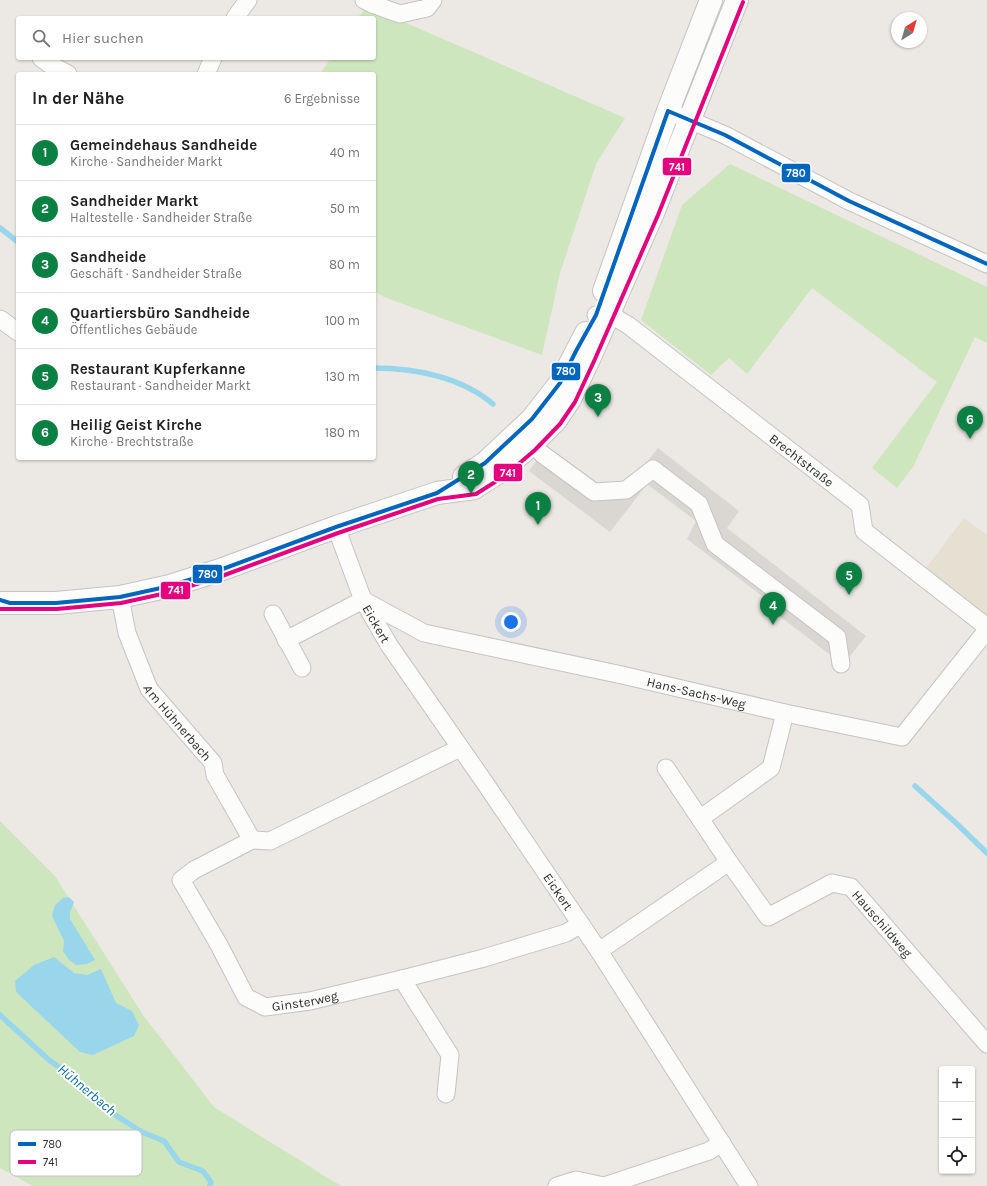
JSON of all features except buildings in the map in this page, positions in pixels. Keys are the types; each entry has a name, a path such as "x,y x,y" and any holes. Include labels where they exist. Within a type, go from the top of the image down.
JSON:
{"street":[{"path":"236,16 248,0"},
{"path":"364,0 400,14 426,8 433,0"},
{"path":"3,602 56,603 120,597 178,584 336,527 437,493 474,488 499,472 531,445 556,420 570,399 603,314 668,110 711,0"},
{"path":"603,314 653,213 736,0"},
{"path":"44,60 64,72"},
{"path":"207,72 212,60"},
{"path":"668,110 725,135 849,201 987,264"},
{"name":"Brechtstraße","path":"603,314 628,325 860,505 864,531 987,628"},
{"path":"0,319 16,331"},
{"path":"542,454 594,492 626,490 653,469 699,504 715,544 837,637 841,664"},
{"name":"Eickert","path":"336,527 363,600 389,645 599,951 749,1186"},
{"name":"Am Hühnerbach","path":"120,597 127,633 149,689 213,764 215,775 252,840"},
{"name":"Hans-Sachs-Weg","path":"363,600 424,633 622,675 785,713 902,738 987,628"},
{"name":"Eickert","path":"286,640 363,600"},
{"path":"273,614 302,668"},
{"path":"701,818 771,768 785,713"},
{"path":"252,840 270,841 460,748"},
{"name":"Hauschildweg","path":"666,768 768,917 832,883 851,887 987,1044"},
{"name":"Ginsterweg","path":"252,840 194,870 181,880 219,945 246,997 265,1007 310,1001 484,958 566,933 581,924"},
{"path":"599,951 729,862"},
{"path":"402,979 450,1055 446,1094"},
{"path":"557,1186 576,1180 604,1186 709,1151 722,1143"}],"shaded area":[{"path":"547,446 595,483 630,483 658,448 739,511 727,528 866,636 843,665 763,603 766,599 687,539 696,521 647,484 610,532 529,471"},
{"path":"964,518 987,535 987,615 926,568"}],"green space":[{"path":"367,6 625,118 596,164 560,273 542,355 384,297 376,292 376,72 321,72 330,60 376,60 376,16 360,16"},
{"path":"730,164 987,287 987,343 975,337 913,467 897,488 872,468 937,382 812,288 747,374 729,358 711,375 641,320 682,205"},
{"path":"0,821 55,876 143,1015 214,1107 341,1186 33,1186 15,1176 142,1176 142,1130 10,1130 10,1173 0,1168"}],"water":[{"path":"69,897 74,902 70,912 70,919 95,960 87,964 76,965 69,960 63,951 64,941 52,916 55,905 63,898"},
{"path":"54,957 74,973 87,975 101,969 116,1003 132,1011 139,1025 134,1036 93,1055 80,1052 16,992 15,981 34,965"}],"waterway":[{"path":"0,228 16,240"},
{"path":"376,368 390,368 421,372 437,376 467,387 493,404"},
{"path":"915,786 987,853"},
{"name":"Hühnerbach","path":"0,1015 49,1060 77,1080 112,1113 139,1130"},
{"name":"Hühnerbach","path":"142,1132 164,1141 179,1162 203,1171 211,1182 210,1186"}],"transit line":[{"name":"741","path":"0,609 57,609 121,603 171,592 222,576 338,533 438,499 476,494 503,477 535,450 560,424 575,402 658,215 743,2"},
{"name":"780","path":"0,600 10,603 56,603 120,597 170,586 220,570 336,527 437,493 485,463 532,419 560,383 596,315 668,111 725,135 849,201 987,264"}],"place":[{"name":"Sandheide","path":"598,417"},
{"name":"Heilig Geist Kirche","path":"970,439"},
{"name":"Sandheider Markt","path":"471,494"},
{"name":"Gemeindehaus Sandheide","path":"538,525"},
{"name":"Restaurant Kupferkanne","path":"849,595"},
{"name":"Quartiersbüro Sandheide","path":"773,625"}]}
